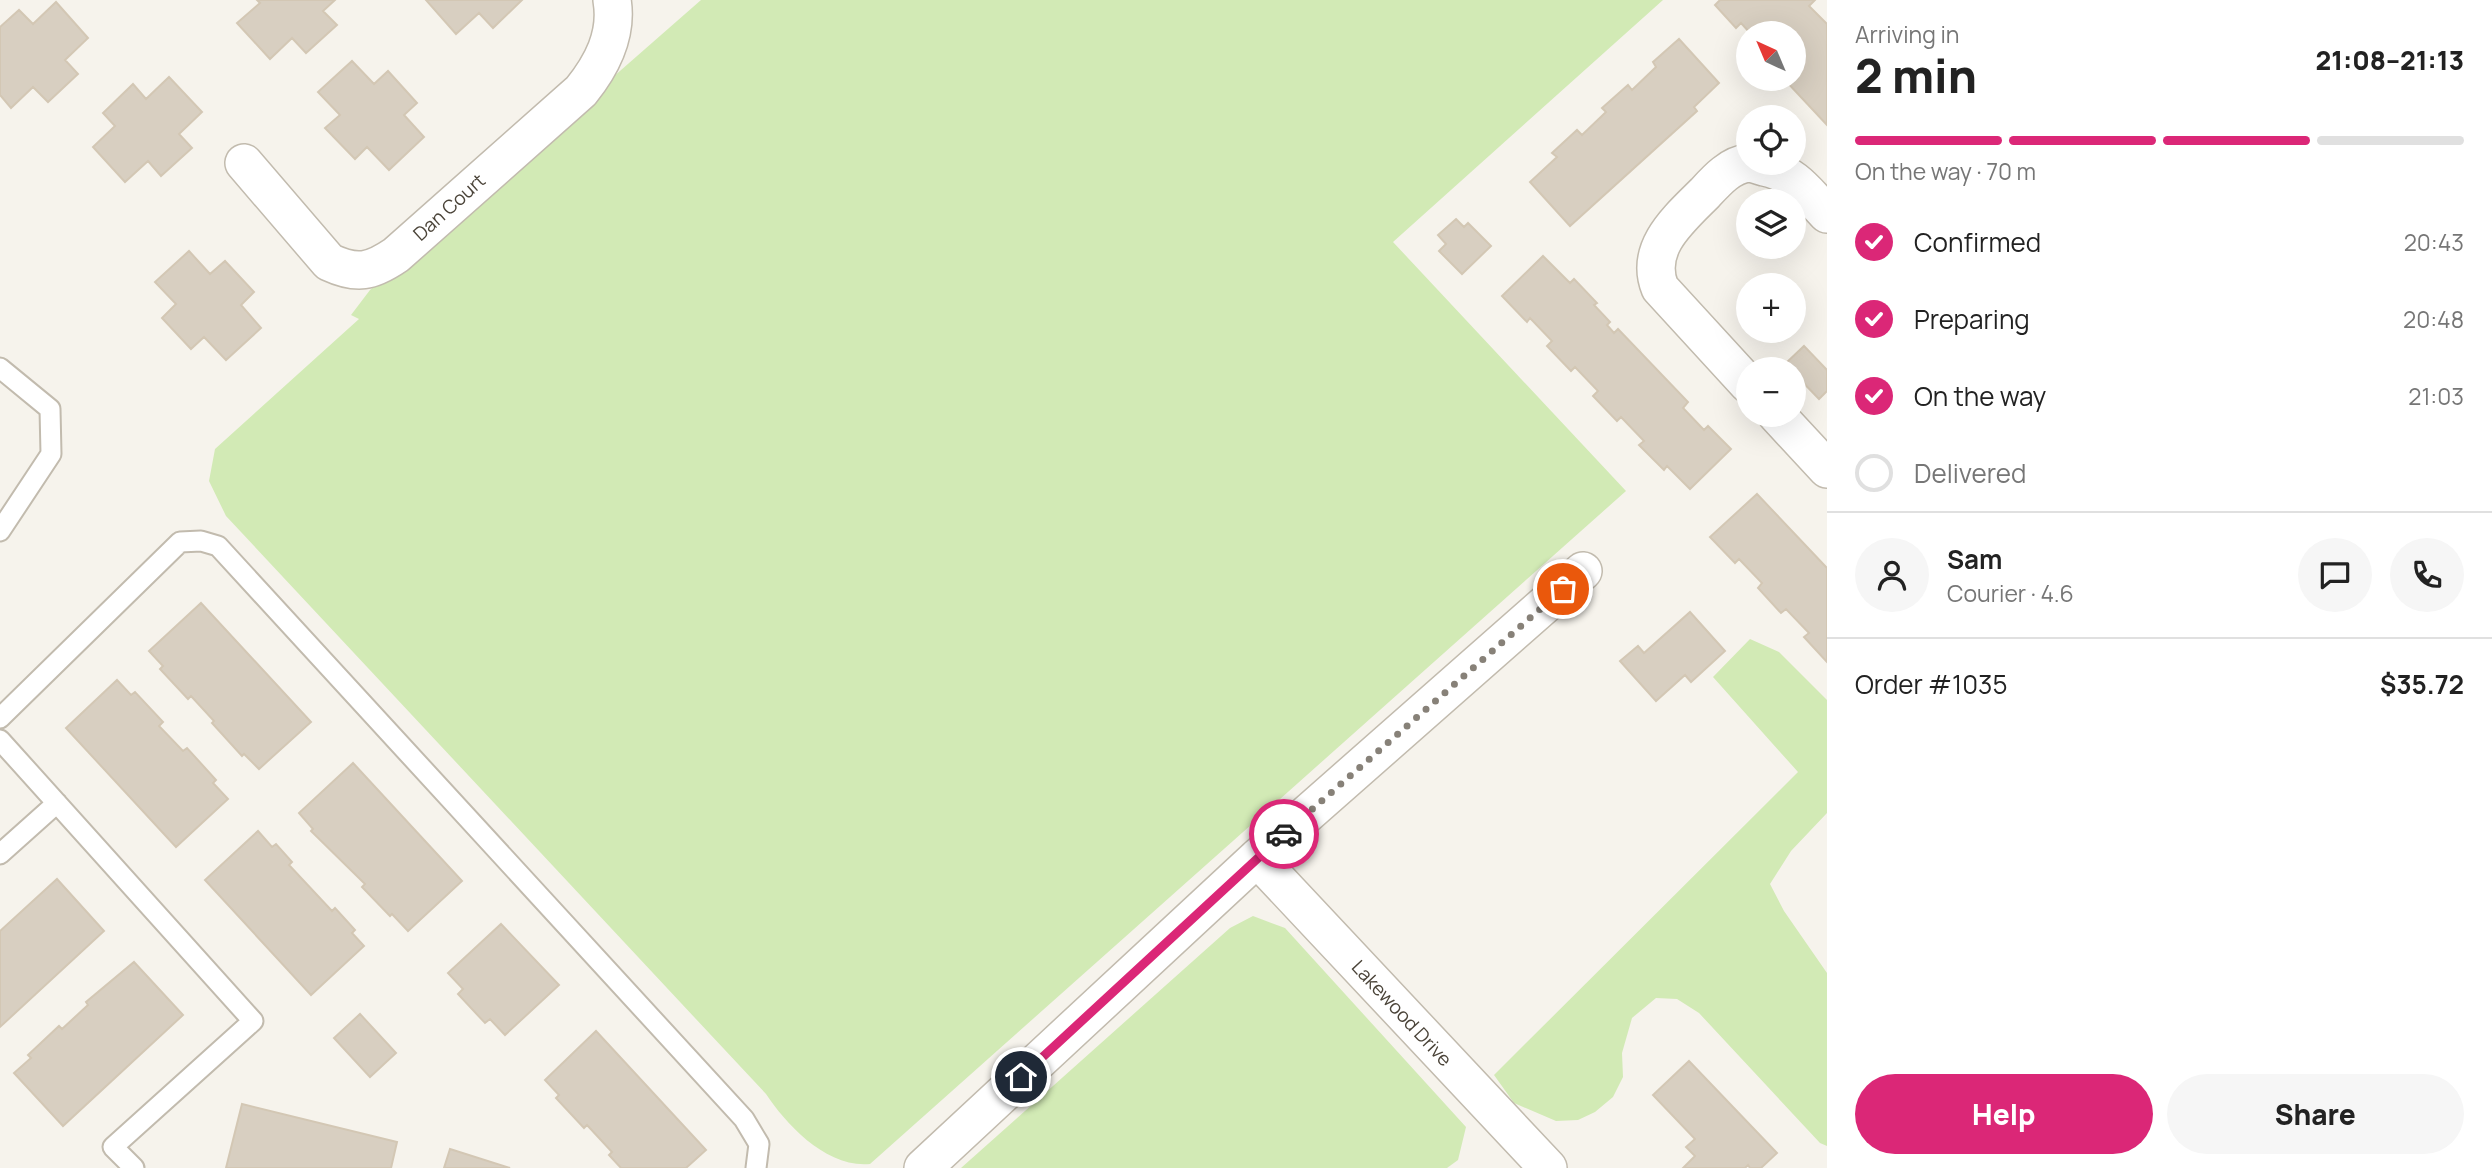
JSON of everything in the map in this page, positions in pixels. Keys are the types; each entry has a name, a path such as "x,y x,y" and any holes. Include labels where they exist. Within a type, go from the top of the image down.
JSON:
{"street":[{"name":"Dan Court","path":"244,163 328,262 354,271 379,267 396,255 581,91 606,54 614,10 612,0"},
{"path":"1736,371 1660,288 1654,274 1660,250 1671,226 1725,173 1748,163 1781,170 1796,181 1827,214"},
{"path":"1788,427 1827,469"},
{"path":"923,1168 1257,858 1583,571"},
{"name":"Lakewood Drive","path":"1257,858 1548,1168"}],"lane":[{"path":"0,368 50,409 51,454 0,531"},
{"path":"0,718 180,542 201,541 218,546 744,1119 759,1144 756,1168"},
{"path":"0,740 254,1021 113,1147 134,1168"},
{"path":"0,855 57,803"}],"green space":[{"path":"701,0 1663,0 1393,242 1626,491 870,1164 838,1159 823,1152 784,1118 766,1094 226,516 209,481 215,449 359,319 351,315 370,290"},
{"path":"1750,639 1779,652 1827,700 1827,813 1791,851 1770,884 1784,911 1827,973 1827,1146 1820,1143 1699,1013 1677,999 1656,998 1632,1018 1622,1053 1623,1077 1613,1097 1595,1112 1578,1120 1556,1121 1514,1103 1494,1075 1798,772 1713,677"},
{"path":"1253,916 1285,928 1466,1127 1458,1160 1447,1168 961,1168 1230,928"}],"building":[{"path":"257,0 335,0 323,11 337,25 306,53 292,38 270,59 237,23 260,3"},
{"path":"426,0 522,0 493,28 479,13 456,34"},
{"path":"1720,0 1815,0 1809,6 1827,24 1827,125 1795,91 1806,91 1806,21 1736,21 1736,28 1715,5"},
{"path":"56,2 88,38 65,60 78,74 48,102 33,87 11,108 0,95 0,27 19,10 33,24"},
{"path":"1679,39 1719,83 1694,107 1697,111 1570,226 1530,182 1557,157 1552,153 1577,130 1582,135 1606,112 1602,108 1628,85 1632,90 1656,67 1653,62"},
{"path":"352,61 374,84 388,71 417,103 404,115 424,137 389,170 367,147 355,159 325,128 340,115 318,92"},
{"path":"169,77 202,112 179,134 192,148 161,176 148,161 125,182 93,147 115,126 103,113 133,84 146,99"},
{"path":"1456,219 1464,227 1468,223 1491,246 1462,274 1439,251 1446,244 1438,235"},
{"path":"189,251 210,274 225,261 254,292 241,305 261,328 226,360 204,337 191,349 162,318 176,304 155,282"},
{"path":"1543,256 1570,283 1574,279 1597,303 1594,305 1610,322 1607,325 1614,333 1618,329 1688,402 1683,408 1704,430 1708,426 1731,449 1690,489 1667,466 1664,470 1639,445 1644,441 1621,417 1617,421 1593,396 1598,391 1575,367 1571,371 1547,346 1552,341 1530,318 1527,322 1502,296"},
{"path":"1804,346 1827,370 1827,391 1819,399 1806,385 1806,357 1792,357"},
{"path":"1757,494 1827,568 1827,662 1804,637 1809,633 1786,609 1781,613 1758,588 1762,583 1739,559 1735,563 1710,537"},
{"path":"201,603 311,722 259,769 244,754 242,756 191,696 188,699 160,669 163,666 149,651"},
{"path":"1690,612 1725,651 1691,682 1685,675 1656,701 1620,661 1638,646 1644,653"},
{"path":"117,680 131,695 135,692 163,722 159,726 183,751 187,748 216,780 213,783 228,799 176,847 66,728"},
{"path":"353,763 462,881 408,931 362,887 365,884 311,831 313,829 299,813"},
{"path":"258,831 272,847 276,844 292,862 289,865 332,911 335,908 355,930 352,933 364,946 311,995 205,880"},
{"path":"57,879 104,931 0,1027 0,931"},
{"path":"501,924 559,985 505,1035 490,1019 485,1023 458,994 463,989 448,973"},
{"path":"134,962 183,1015 63,1126 14,1073 31,1058 28,1055 59,1026 62,1029 88,1005 86,1002"},
{"path":"360,1014 396,1053 370,1077 334,1038"},
{"path":"596,1031 706,1150 686,1168 621,1168 609,1155 612,1152 587,1125 584,1128 556,1098 559,1095 545,1080"},
{"path":"1689,1061 1777,1153 1761,1168 1750,1168 1748,1165 1745,1168 1683,1168 1695,1156 1686,1147 1695,1139 1653,1095"},
{"path":"242,1104 397,1142 391,1168 226,1168"},
{"path":"450,1149 510,1168 444,1168"}],"way so far":[{"path":"1284,834 1563,589"}],"route":[{"path":"1021,1077 1284,834"}]}
